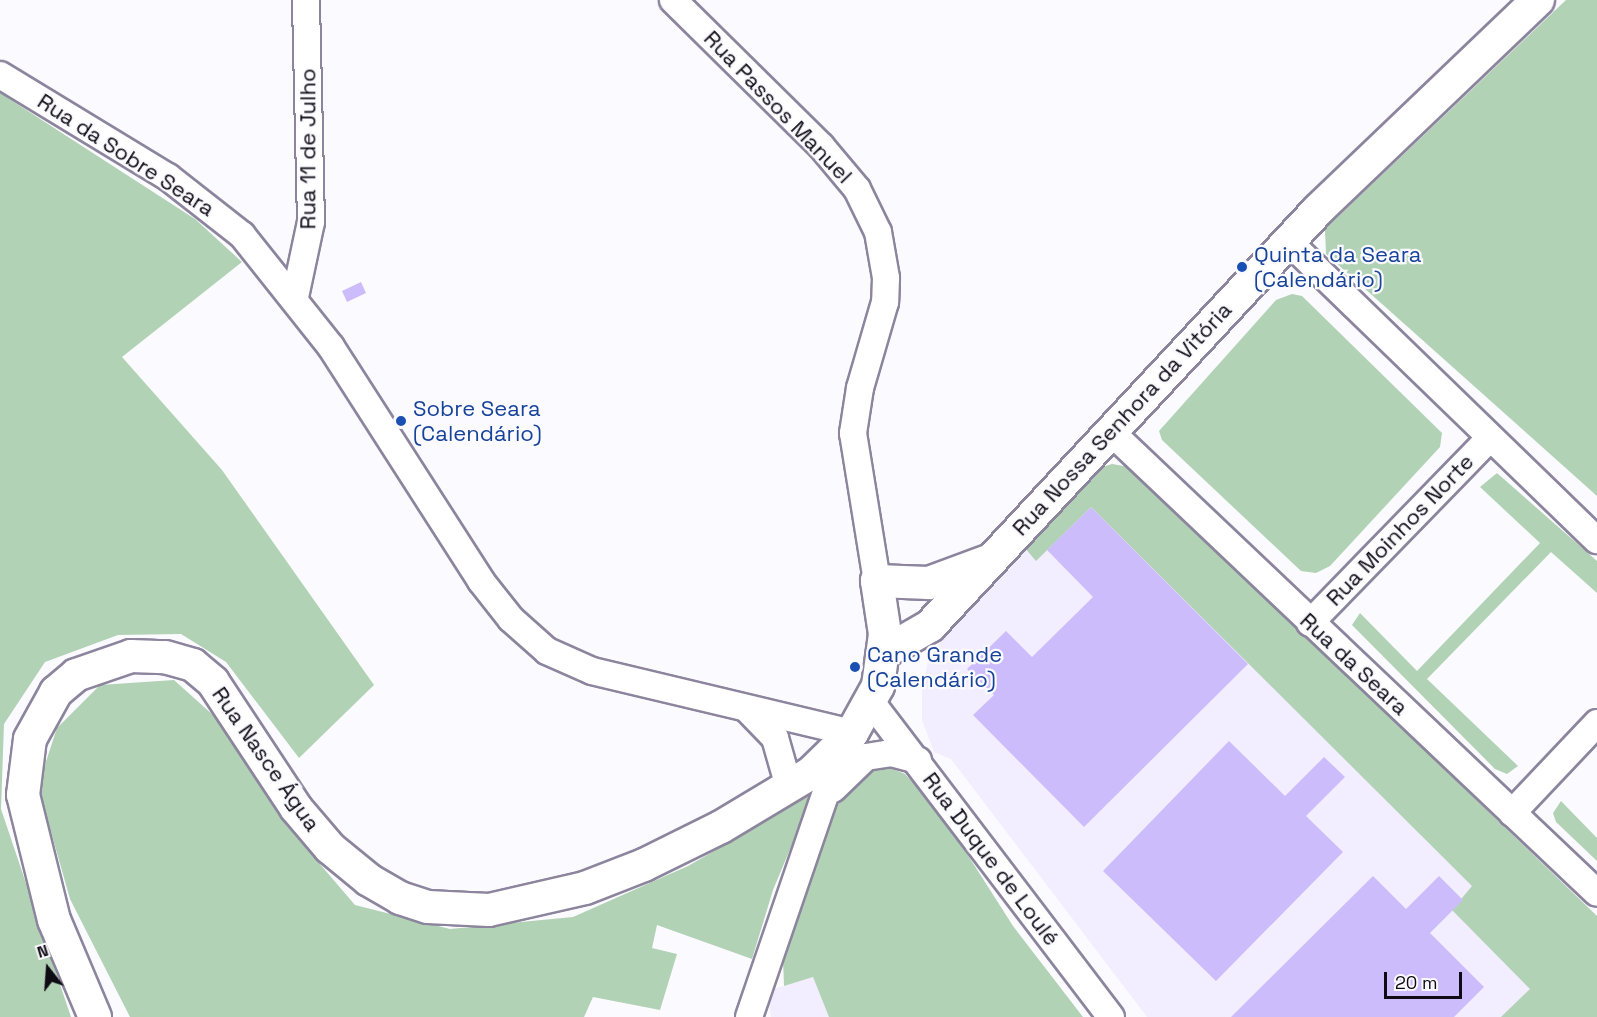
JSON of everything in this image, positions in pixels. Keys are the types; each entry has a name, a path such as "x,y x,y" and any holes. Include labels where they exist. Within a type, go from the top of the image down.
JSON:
{"main road":[{"name":"Rua Nossa Senhora da Vitória","path":"885,652 930,626 988,561 1112,433 1288,241 1538,0"},
{"name":"Rua Nossa Senhora da Vitória","path":"878,581 929,583 988,561"},
{"name":"Rua Passos Manuel","path":"789,788 847,740 871,702 885,652 878,581"},
{"name":"Rua Nasce Água","path":"95,1017 43,881 23,795 23,766 30,739 56,692 76,675 104,662 131,656 165,657 193,665 213,682 296,808 330,848 369,880 428,907 489,910 585,888 711,832 789,788"}],"street":[{"name":"Rua 11 de Julho","path":"295,297 311,222 306,0"},
{"name":"Rua Passos Manuel","path":"673,0 821,146 857,189 878,232 886,278 885,302 860,388 853,433 878,581"},
{"name":"Rua da Sobre Seara","path":"0,75 207,204 242,235 295,297 481,581 529,636 547,651 592,671 748,710 847,740"},
{"path":"1288,241 1597,540"},
{"name":"Rua da Seara","path":"1112,433 1597,893"},
{"name":"Rua Moinhos Norte","path":"1310,623 1490,438"},
{"name":"Rua Duque de Loulé","path":"871,702 918,760 1111,1017"},
{"path":"748,710 775,738 789,788"},
{"path":"1512,813 1597,723"},
{"path":"749,1017 773,937 828,796 847,740"},
{"path":"828,796 850,768 866,757 891,753 918,760"}],"shaded area":[{"path":"1112,464 1129,467 1146,482 1597,916 1597,1017 1147,1017 951,759 934,752 922,720 922,689 928,662 944,636 1077,486"},
{"path":"813,977 829,1017 771,1017 767,991"}],"green space":[{"path":"1566,0 1597,0 1597,496 1326,254 1325,229"},
{"path":"0,93 195,219 242,262 122,357 222,470 374,685 299,758 226,662 181,634 118,635 45,662 4,724 1,809 71,1017 0,1017"},
{"path":"1292,294 1302,296 1442,433 1440,447 1330,566 1316,573 1301,571 1162,440 1159,431 1276,300"},
{"path":"1112,464 1129,467 1146,482 1597,916 1597,1017 1501,1017 1530,989 1452,910 1472,886 1091,507 1036,561 1024,547 1093,470"},
{"path":"1497,473 1597,561 1597,593 1551,552 1427,679 1518,766 1507,774 1495,769 1352,625 1360,613 1417,671 1540,543 1480,487"},
{"path":"174,680 213,715 283,821 355,905 450,929 573,917 688,866 780,813 807,789 814,792 773,890 752,959 657,925 652,948 677,954 660,1010 593,997 584,1017 130,1017 70,899 38,786 57,728 100,685"},
{"path":"881,764 905,774 941,813 1013,926 1083,1017 829,1017 813,977 784,986 783,960 797,901 838,804 859,774"},
{"path":"1561,801 1597,838 1597,861 1556,822 1553,813"}],"building":[{"path":"361,282 366,293 347,302 342,291"},
{"path":"1091,507 1248,664 1084,827 973,715 994,695 967,669 1006,631 1032,657 1093,597 1047,550"},
{"path":"1229,741 1285,796 1324,757 1345,777 1306,816 1343,852 1216,981 1103,871"},
{"path":"1373,876 1406,909 1439,876 1463,900 1430,933 1484,987 1454,1017 1231,1017"}],"place":[{"name":"Quinta da Seara (Calendário)","path":"1242,267"},
{"name":"Sobre Seara (Calendário)","path":"401,421"},
{"name":"Cano Grande (Calendário)","path":"855,667"}]}
